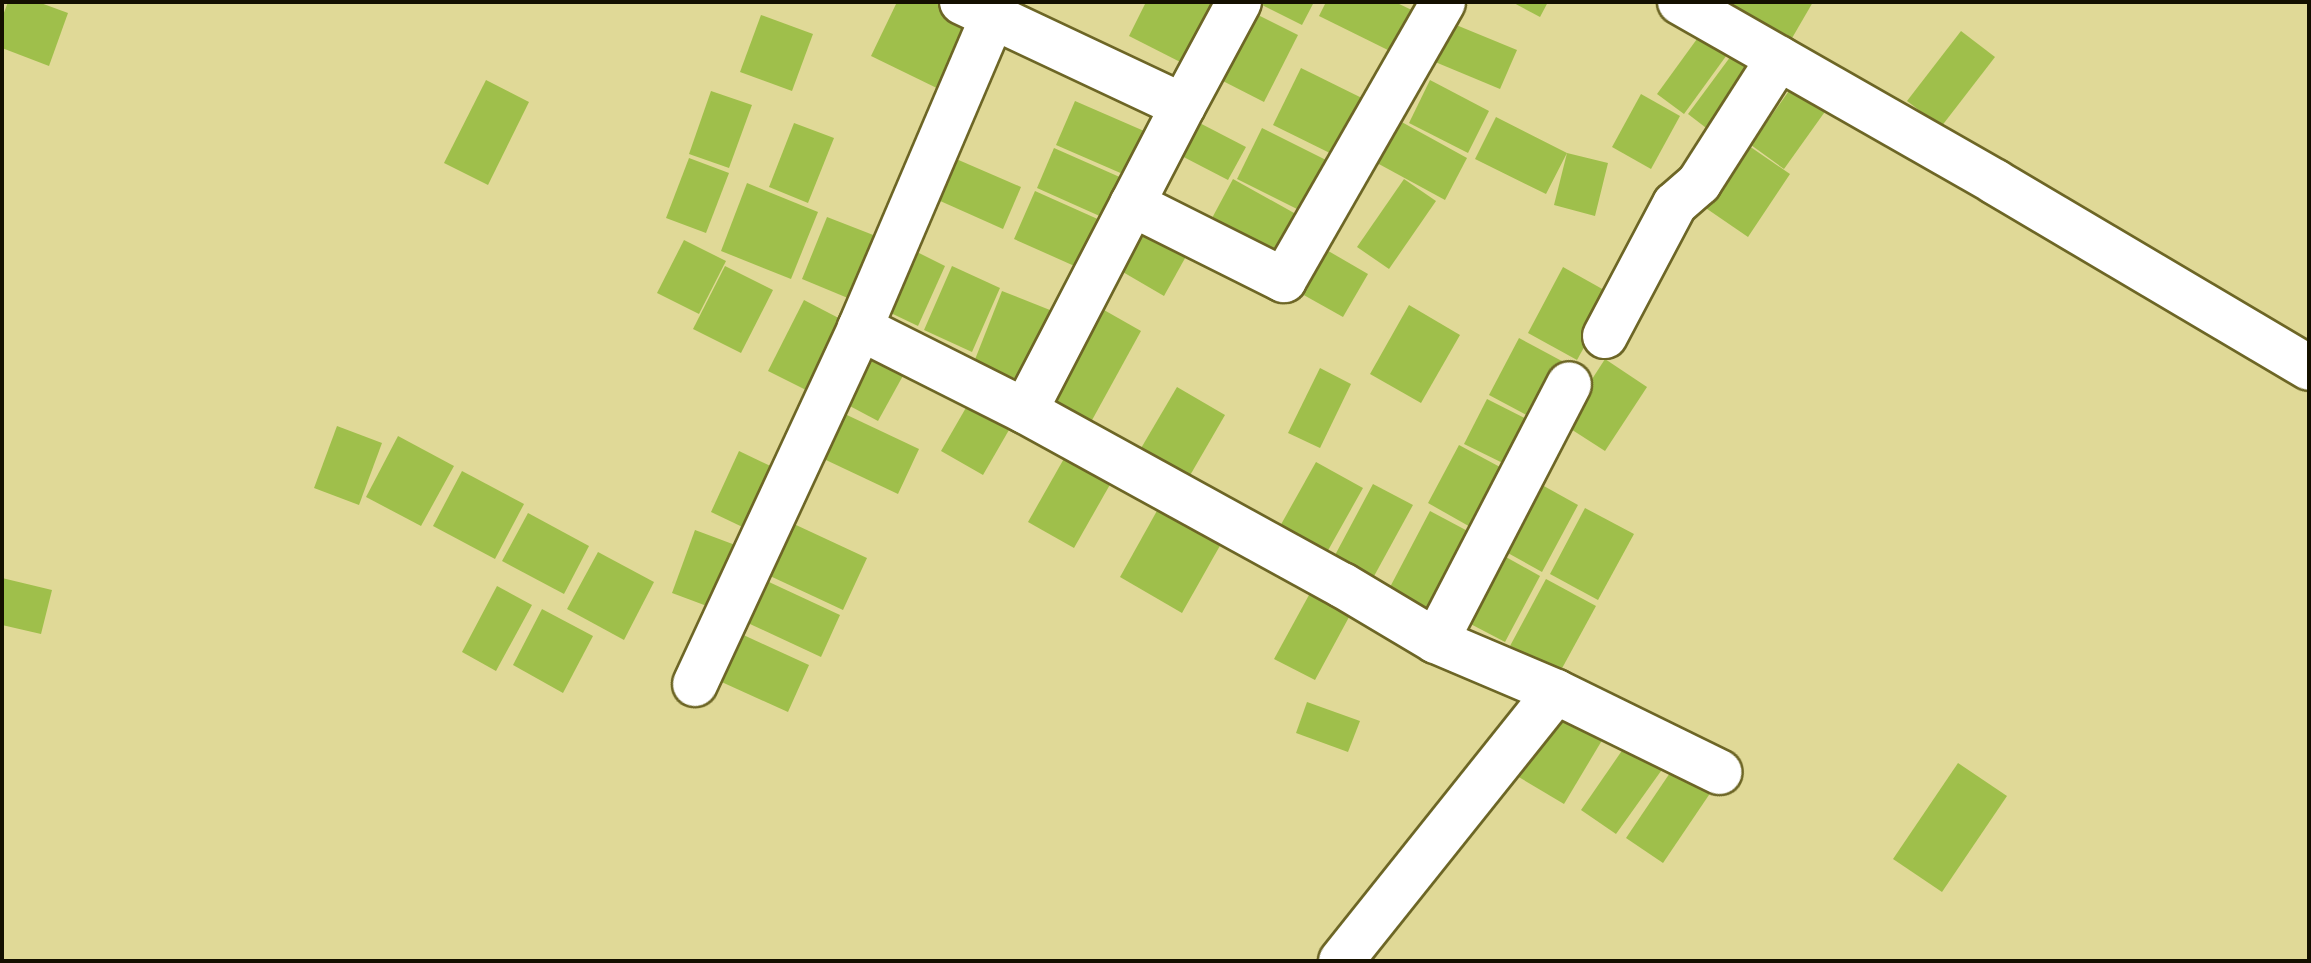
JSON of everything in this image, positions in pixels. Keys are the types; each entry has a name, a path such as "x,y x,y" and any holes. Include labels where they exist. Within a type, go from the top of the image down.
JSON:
{"street":[{"path":"1025,411 1239,2"},
{"path":"1132,204 1284,280 1443,2"},
{"path":"1680,2 2309,368"},
{"path":"695,684 860,328 978,9 1183,106"},
{"path":"1605,336 1675,204 1699,183 1779,58"},
{"path":"860,328 1025,411 1342,585 1436,641 1556,692 1719,772"},
{"path":"1436,641 1569,384"},
{"path":"1341,961 1556,692"}],"building":[{"path":"8,2 38,2 68,13 49,66 2,48 2,18"},
{"path":"897,2 941,2 982,21 947,93 871,56"},
{"path":"1146,2 1216,2 1192,68 1129,36"},
{"path":"1256,2 1314,2 1302,25"},
{"path":"1326,2 1395,2 1418,13 1398,55 1319,16"},
{"path":"1512,2 1548,2 1540,17"},
{"path":"1727,2 1813,2 1788,45 1724,7"},
{"path":"1250,11 1298,35 1264,102 1217,78"},
{"path":"761,15 813,34 792,91 740,72"},
{"path":"1444,20 1517,50 1500,89 1428,59"},
{"path":"1710,21 1737,41 1684,114 1657,94"},
{"path":"1961,31 1995,57 1941,127 1907,101"},
{"path":"1742,41 1768,62 1714,134 1688,114"},
{"path":"1301,68 1370,102 1342,159 1273,125"},
{"path":"1800,75 1834,99 1784,169 1751,145"},
{"path":"486,80 529,102 488,185 444,163"},
{"path":"1430,80 1489,111 1468,153 1409,123"},
{"path":"711,91 752,105 729,168 689,154"},
{"path":"1641,94 1680,116 1651,169 1612,147"},
{"path":"1075,101 1151,134 1132,178 1056,145"},
{"path":"1389,115 1467,158 1445,200 1366,157"},
{"path":"1496,117 1567,153 1546,194 1475,159"},
{"path":"1190,118 1246,147 1228,180 1172,151"},
{"path":"794,123 834,138 808,203 769,187"},
{"path":"1262,128 1332,163 1307,214 1237,179"},
{"path":"1736,137 1790,174 1748,237 1694,200"},
{"path":"1054,148 1131,182 1113,222 1037,188"},
{"path":"1567,153 1608,163 1595,216 1554,205"},
{"path":"947,155 1021,187 1003,229 929,196"},
{"path":"689,158 729,173 706,233 666,218"},
{"path":"1233,179 1303,218 1274,272 1204,233"},
{"path":"1404,179 1436,201 1389,269 1357,247"},
{"path":"747,183 818,212 791,279 721,251"},
{"path":"1035,191 1111,225 1090,273 1014,239"},
{"path":"1146,214 1194,242 1164,296 1116,268"},
{"path":"827,217 881,238 855,301 802,279"},
{"path":"684,240 726,261 699,314 657,293"},
{"path":"903,245 945,266 918,326 874,305"},
{"path":"1318,245 1368,274 1343,317 1293,289"},
{"path":"725,266 773,290 741,353 693,329"},
{"path":"952,266 1000,288 972,352 924,330"},
{"path":"1563,267 1613,295 1577,360 1528,333"},
{"path":"1002,291 1060,314 1032,385 974,362"},
{"path":"804,300 852,325 816,395 768,371"},
{"path":"1409,305 1460,335 1421,403 1370,374"},
{"path":"1104,310 1141,331 1091,422 1054,401"},
{"path":"1519,338 1573,367 1543,424 1489,395"},
{"path":"877,345 910,363 878,421 846,404"},
{"path":"1605,359 1647,387 1605,451 1563,424"},
{"path":"1320,368 1351,384 1320,448 1288,433"},
{"path":"1177,387 1225,415 1185,484 1137,455"},
{"path":"971,399 1013,423 983,475 941,451"},
{"path":"1487,399 1540,426 1517,470 1464,444"},
{"path":"830,407 919,449 898,494 809,452"},
{"path":"337,426 382,443 359,505 314,488"},
{"path":"398,436 454,466 421,526 366,497"},
{"path":"1459,445 1513,474 1481,533 1428,503"},
{"path":"1070,448 1116,474 1074,548 1028,522"},
{"path":"739,451 781,471 753,532 711,512"},
{"path":"1316,462 1363,488 1326,554 1279,528"},
{"path":"462,471 524,504 495,559 433,526"},
{"path":"1533,480 1578,505 1542,572 1497,547"},
{"path":"1373,484 1413,505 1373,578 1334,557"},
{"path":"1163,500 1226,535 1182,613 1120,577"},
{"path":"1585,508 1634,534 1598,600 1550,574"},
{"path":"1430,511 1477,536 1435,615 1389,589"},
{"path":"528,513 589,546 564,594 502,561"},
{"path":"781,518 867,558 843,610 757,570"},
{"path":"695,530 746,549 723,612 672,593"},
{"path":"598,552 654,582 624,640 567,609"},
{"path":"1497,552 1540,576 1505,642 1461,619"},
{"path":"756,576 840,615 821,657 737,618"},
{"path":"2,578 52,590 41,634 2,625"},
{"path":"1546,579 1596,606 1560,672 1510,646"},
{"path":"1315,584 1355,606 1315,680 1274,659"},
{"path":"497,586 532,605 496,671 462,652"},
{"path":"542,609 593,636 563,693 513,665"},
{"path":"737,632 809,665 788,712 715,679"},
{"path":"1307,702 1360,721 1348,752 1296,733"},
{"path":"1558,708 1604,737 1564,804 1517,776"},
{"path":"1630,739 1666,764 1616,834 1581,810"},
{"path":"1678,761 1715,786 1663,863 1626,838"},
{"path":"1958,763 2007,796 1942,892 1893,859"}]}
